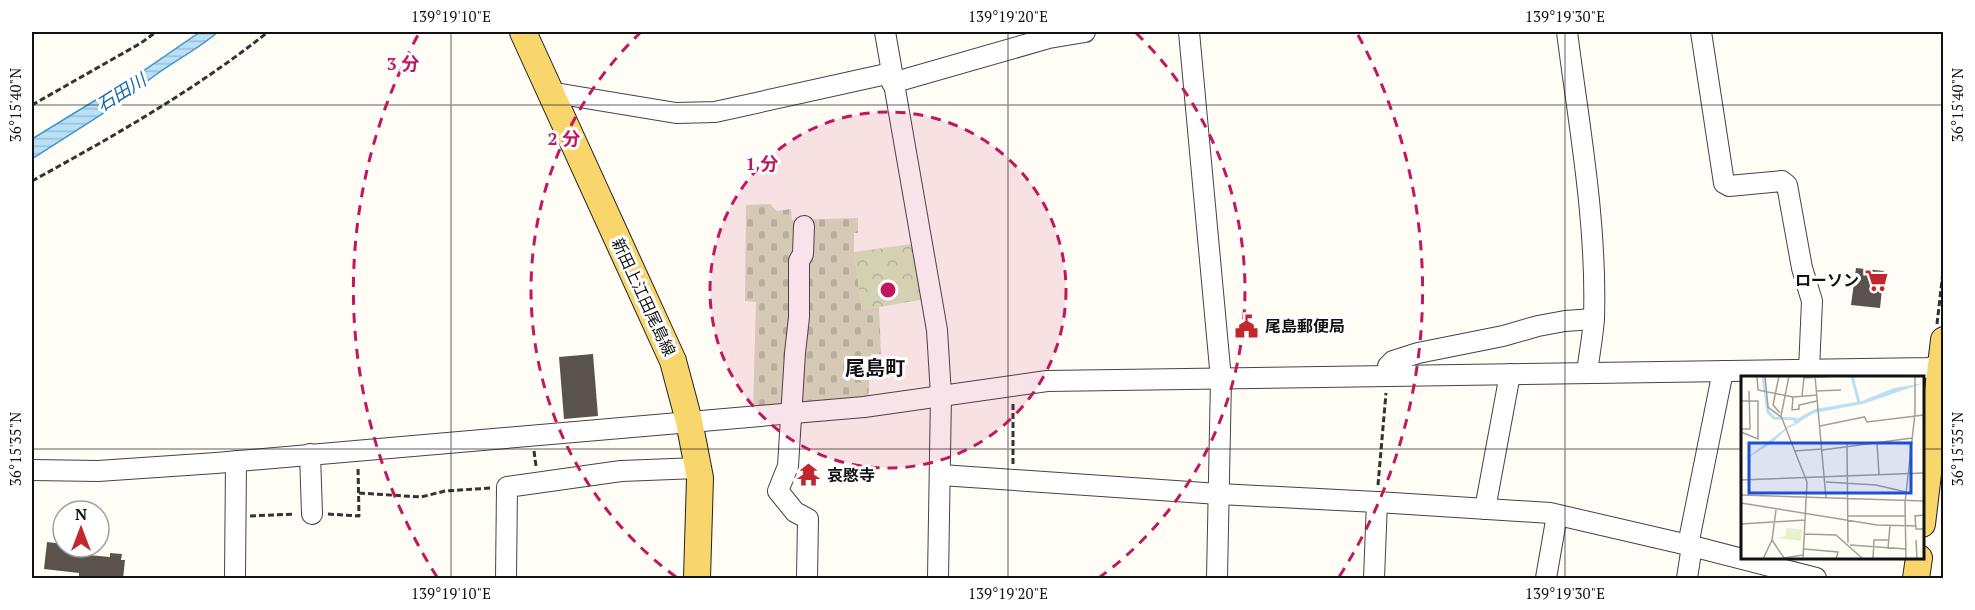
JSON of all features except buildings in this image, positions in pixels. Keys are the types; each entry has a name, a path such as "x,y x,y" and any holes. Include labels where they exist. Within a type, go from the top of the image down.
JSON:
{"main road":[{"name":"新田上江田尾島線","path":"524,32 549,92 673,361 689,421 700,478 697,579"},
{"path":"1924,514 1941,349"},
{"path":"1916,579 1919,559"}],"street":[{"path":"885,32 937,330 941,395 938,579"},
{"path":"549,92 676,114 715,112 892,78 1049,38 1086,32"},
{"path":"1189,32 1221,379 1217,579"},
{"path":"1567,32 1588,189 1592,237 1594,320 1587,373"},
{"path":"1701,32 1724,183 1730,186 1782,181 1787,185 1802,268 1812,301 1809,370"},
{"path":"804,226 803,254 799,261 800,317 795,353 788,466 778,490 795,512 808,519 807,579"},
{"path":"1388,376 1388,366 1393,361 1418,353 1503,336 1538,326 1565,321 1594,320"},
{"path":"32,470 98,471 236,461 864,407 1014,384 1077,379 1221,379 1929,368 1941,349"},
{"path":"1687,579 1690,545 1723,371"},
{"path":"1485,509 1510,374"},
{"path":"310,454 312,513"},
{"path":"235,579 236,461"},
{"path":"506,579 508,487 621,471 698,468"},
{"path":"941,475 1557,514 1741,559"},
{"path":"1374,579 1377,502"},
{"path":"1546,579 1557,514"},
{"path":"1742,559 1816,579"}],"path":[{"path":"32,105 156,32"},
{"path":"32,181 117,134 198,83 268,32"},
{"path":"1941,349 1944,263"},
{"path":"1377,502 1388,376"},
{"path":"1013,480 1014,384"},
{"path":"532,435 538,483"},
{"path":"357,450 359,516"},
{"path":"359,493 421,497 445,491 508,487"}],"green space":[{"path":"770,204 777,211 791,209 792,220 858,218 858,233 854,233 854,252 862,309 879,307 881,354 871,354 868,401 753,410 756,302 745,301 746,205"},
{"path":"920,243 931,298 862,310 854,252"}],"water":[{"name":"石田川","path":"200,32 218,32 152,77 132,95 32,159 32,139 143,71"}],"place":[{"name":"ローソン","path":"1877,280"},
{"name":"尾島郵便局","path":"1247,326"},
{"name":"哀愍寺","path":"809,475"}],"district":[{"name":"尾島町","path":"875,367"}]}
